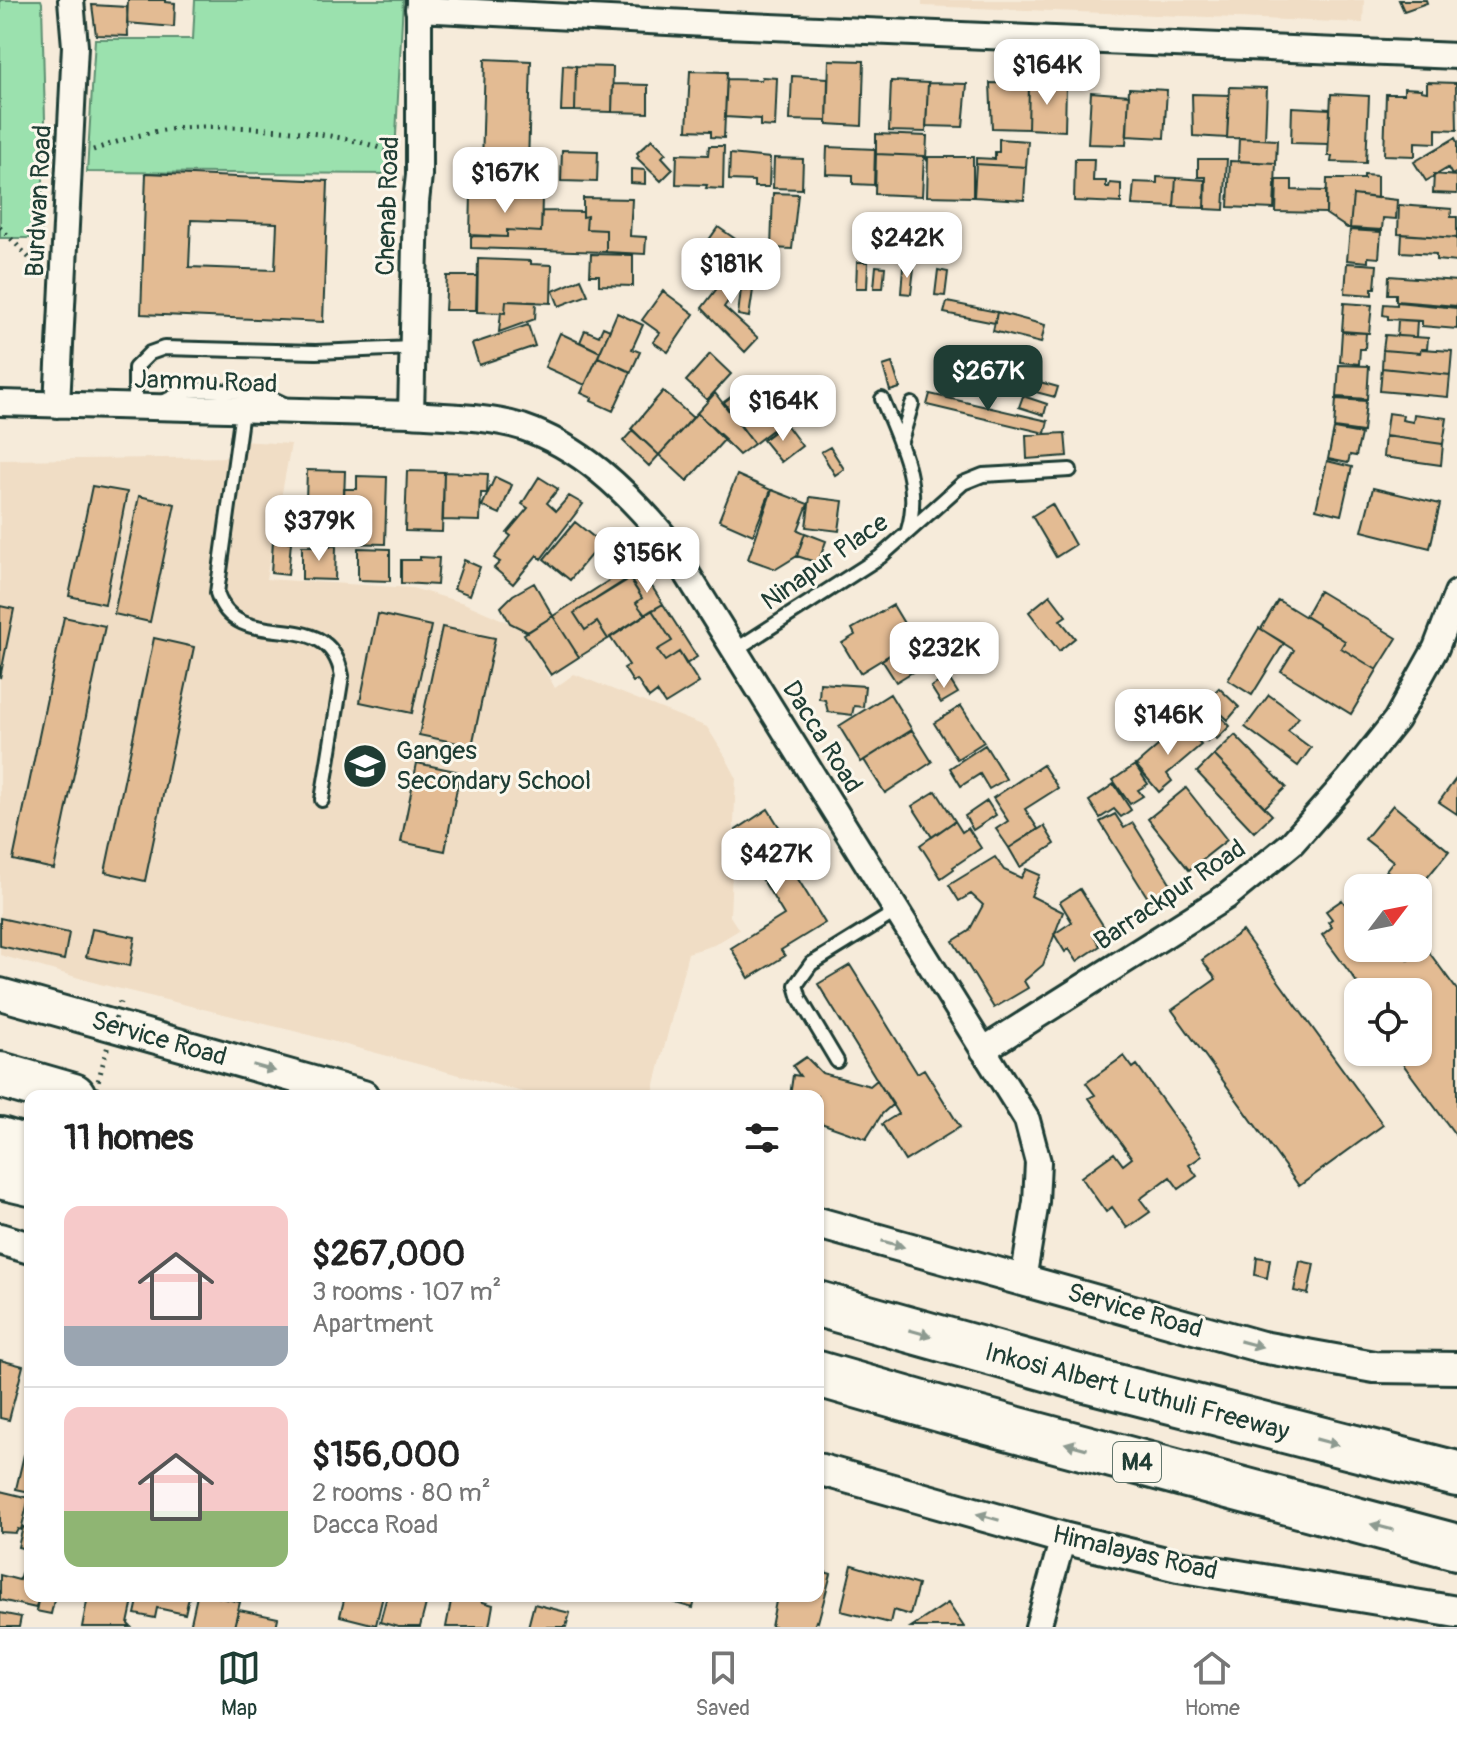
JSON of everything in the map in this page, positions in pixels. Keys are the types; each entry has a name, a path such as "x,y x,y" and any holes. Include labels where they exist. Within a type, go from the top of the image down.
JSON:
{"highway":[{"path":"0,1075 52,1090"},
{"path":"0,1140 24,1147"},
{"path":"0,1176 24,1182"},
{"name":"Inkosi Albert Luthuli Freeway","path":"824,1306 1089,1380 1457,1474"},
{"name":"M4","path":"824,1376 1457,1547"}],"street":[{"name":"Burdwan Road","path":"57,405 75,46 71,0"},
{"path":"418,5 725,25 1457,56"},
{"name":"Chenab Road","path":"411,414 419,175 418,5"},
{"name":"Jammu Road","path":"0,403 411,414"},
{"name":"Dacca Road","path":"411,414 476,418 520,427 558,442 630,495 663,535 1027,1120 1038,1162 1036,1202 1023,1280"},
{"name":"Barrackpur Road","path":"983,1050 1227,896 1292,843 1396,720 1436,648 1457,593"},
{"name":"Service Road","path":"0,994 342,1090"},
{"name":"Service Road","path":"824,1225 1262,1347 1374,1367 1457,1368"},
{"path":"0,1239 24,1246"},
{"name":"Himalayas Road","path":"824,1471 1063,1538 1178,1566 1457,1612"},
{"path":"1038,1627 1063,1538"}],"lane":[{"path":"297,412 261,393 198,390 173,394 144,408 135,368 150,353 164,348 316,352 412,348"},
{"path":"882,399 913,487 912,515 907,533"},
{"path":"900,444 912,404"},
{"path":"242,411 217,593 222,608 238,622 314,637 330,646 339,660 342,676 322,800"},
{"name":"Ninapur Place","path":"735,650 880,557 963,483 983,475 1070,470"},
{"path":"837,1061 800,999 796,985 811,964 897,911"}],"path":[{"path":"71,157 140,134 172,129 279,130 366,144 390,152 419,175"},
{"path":"0,227 62,293"},
{"path":"96,1090 120,1002"}],"shaded area":[{"path":"922,0 1364,0 1363,23 922,6"},
{"name":"Ganges Secondary School","path":"243,441 291,444 266,579 412,588 464,603 521,628 555,688 574,674 707,727 736,777 730,916 739,930 714,945 688,953 654,1090 515,1090 294,1031 100,984 0,955 0,460 241,457"}],"green space":[{"path":"0,0 41,0 42,3 45,120 41,238 0,238"},
{"path":"195,0 403,0 394,174 87,172 95,39 193,39"}],"building":[{"path":"128,0 175,3 174,27 127,23"},
{"path":"1399,0 1426,0 1427,3 1404,11"},
{"path":"92,5 127,7 128,36 96,35"},
{"path":"485,59 531,61 528,165 482,164"},
{"path":"829,60 864,61 862,126 827,124"},
{"path":"563,65 576,66 575,111 561,111"},
{"path":"576,66 613,67 612,112 575,111"},
{"path":"1007,68 1030,69 1029,84 1006,84"},
{"path":"690,71 727,72 724,138 711,137 711,131 687,130"},
{"path":"792,76 828,78 827,121 790,120"},
{"path":"762,77 777,78 775,127 760,126 760,119 725,117 727,79 761,80"},
{"path":"891,81 928,83 926,132 889,131"},
{"path":"1427,82 1456,83 1457,130 1436,129 1436,143 1415,142 1415,156 1384,155 1386,94 1404,94 1404,88 1427,92"},
{"path":"928,83 967,84 963,127 926,126"},
{"path":"990,83 1029,84 1028,129 992,128"},
{"path":"613,84 648,85 648,113 612,112"},
{"path":"1029,84 1066,85 1065,131 1028,129"},
{"path":"1230,87 1267,88 1265,139 1227,138"},
{"path":"1129,88 1167,90 1164,138 1127,136"},
{"path":"1091,92 1129,95 1126,145 1088,144"},
{"path":"1192,94 1229,95 1227,138 1193,136"},
{"path":"1331,94 1369,96 1366,163 1331,162 1332,156 1328,156"},
{"path":"1292,107 1330,109 1328,144 1291,143"},
{"path":"876,134 927,136 926,159 924,156 876,154"},
{"path":"1239,138 1277,140 1276,163 1238,161"},
{"path":"1455,138 1457,172 1452,175 1448,168 1426,181 1414,162"},
{"path":"652,139 666,153 662,157 673,169 661,181 637,158 637,153"},
{"path":"999,139 1028,141 1026,167 976,164 976,158 995,159 995,152 999,152"},
{"path":"709,146 724,146 723,189 676,184 677,154 708,155"},
{"path":"827,147 875,149 874,185 853,184 853,175 826,174"},
{"path":"562,150 598,151 597,182 561,181"},
{"path":"730,154 770,158 769,187 754,187 754,181 729,180"},
{"path":"876,154 924,156 922,196 875,194"},
{"path":"928,157 973,157 973,197 927,196"},
{"path":"774,158 803,159 802,189 773,188"},
{"path":"1075,159 1094,159 1093,181 1106,181 1106,187 1110,183 1121,184 1121,203 1074,201"},
{"path":"1198,159 1227,159 1224,210 1205,209 1206,177 1198,177"},
{"path":"1230,161 1276,163 1274,209 1228,207"},
{"path":"976,164 1026,167 1024,200 974,197"},
{"path":"631,169 645,170 645,184 631,183"},
{"path":"146,173 328,181 323,322 141,314","holes":["191,220 277,223 275,270 189,267"]},
{"path":"1434,174 1457,176 1457,194 1433,193"},
{"path":"1364,175 1377,176 1377,198 1353,195 1350,228 1347,228 1326,214 1327,179 1364,179"},
{"path":"1157,177 1176,178 1174,207 1132,205 1134,182 1157,183"},
{"path":"1176,178 1205,180 1204,208 1174,207"},
{"path":"1277,180 1292,180 1292,190 1326,191 1326,213 1276,212"},
{"path":"773,193 798,194 792,249 771,248"},
{"path":"471,194 542,197 541,232 507,230 507,237 470,235"},
{"path":"1353,195 1397,200 1396,219 1383,218 1382,230 1350,228"},
{"path":"583,198 632,199 630,236 646,237 645,254 606,252 606,230 586,229"},
{"path":"1399,205 1452,209 1451,217 1457,217 1457,238 1398,234"},
{"path":"542,211 583,212 583,217 587,216 586,229 606,230 606,252 471,248 471,236 507,237 507,230 541,232"},
{"path":"718,227 744,245 724,272 699,254"},
{"path":"1350,230 1381,232 1379,258 1368,257 1368,262 1347,260"},
{"path":"1402,234 1457,238 1457,262 1436,260 1436,254 1401,252"},
{"path":"591,254 633,255 633,286 599,285 599,275 590,275"},
{"path":"742,256 753,266 724,307 758,338 745,352 702,308"},
{"path":"478,259 552,265 551,303 506,301 505,313 477,312"},
{"path":"857,262 868,262 867,288 856,288"},
{"path":"1347,263 1377,265 1372,295 1345,293"},
{"path":"876,266 885,267 883,288 874,288"},
{"path":"903,267 914,268 911,294 901,293"},
{"path":"938,270 948,272 945,296 935,295"},
{"path":"447,276 477,276 476,310 445,310"},
{"path":"1389,276 1457,281 1457,306 1396,301 1396,294 1388,294"},
{"path":"581,279 588,295 559,306 553,291"},
{"path":"741,289 753,290 749,317 738,315"},
{"path":"663,291 694,314 668,352 653,342 660,333 642,320"},
{"path":"506,301 536,302 535,319 499,332 501,312 505,313"},
{"path":"947,302 997,312 995,323 944,313"},
{"path":"1397,302 1457,308 1457,329 1422,326 1422,321 1388,319 1383,315 1384,304 1397,305"},
{"path":"1344,303 1372,305 1369,333 1342,331"},
{"path":"997,312 1045,325 1041,343 993,331"},
{"path":"617,313 643,325 632,349 640,352 631,372 598,357"},
{"path":"1398,320 1417,321 1416,337 1397,336"},
{"path":"528,325 535,346 479,365 472,344"},
{"path":"603,327 610,330 600,352 580,342 585,330 599,336"},
{"path":"1342,332 1366,333 1365,349 1360,349 1359,364 1340,362"},
{"path":"560,333 600,352 585,385 545,367"},
{"path":"1385,335 1428,338 1427,349 1421,349 1420,353 1383,350"},
{"path":"1421,349 1452,351 1450,375 1382,368 1383,350 1420,353"},
{"path":"710,354 731,374 707,400 686,381"},
{"path":"598,357 631,372 613,411 581,393"},
{"path":"892,363 900,388 890,391 883,366"},
{"path":"1339,365 1369,366 1367,399 1337,397"},
{"path":"1382,368 1450,375 1448,397 1380,391"},
{"path":"1007,373 1058,387 1055,397 1005,384"},
{"path":"754,380 784,421 754,444 724,402"},
{"path":"663,391 693,418 659,455 631,429"},
{"path":"715,393 754,444 739,455 697,413"},
{"path":"930,394 1048,421 1045,433 927,405"},
{"path":"1023,396 1047,404 1044,415 1019,407"},
{"path":"1336,399 1366,401 1363,432 1334,428"},
{"path":"697,413 725,439 687,481 659,455"},
{"path":"1388,413 1403,415 1402,420 1413,422 1414,414 1447,418 1443,444 1385,436"},
{"path":"785,423 802,446 781,462 763,440"},
{"path":"1334,429 1361,434 1356,456 1350,455 1348,463 1328,459"},
{"path":"633,430 659,455 649,466 623,441"},
{"path":"1065,433 1067,456 1027,459 1026,435"},
{"path":"1385,436 1443,444 1441,465 1383,457"},
{"path":"830,447 844,469 835,475 821,452"},
{"path":"1327,461 1352,467 1341,515 1316,509"},
{"path":"307,470 345,471 343,532 305,530"},
{"path":"407,471 444,472 442,532 405,531"},
{"path":"444,472 488,474 487,493 481,493 480,521 443,520"},
{"path":"737,475 771,490 753,535 719,520"},
{"path":"357,476 387,477 385,544 343,543 344,489 357,489"},
{"path":"495,477 512,485 500,514 482,506"},
{"path":"539,477 558,489 547,503 556,511 569,496 583,504 541,559 537,555 513,584 494,568 500,562 494,558 511,536 507,533 528,508 522,504"},
{"path":"92,486 127,492 105,604 69,596"},
{"path":"1373,488 1440,504 1430,548 1362,531"},
{"path":"772,490 808,504 798,530 805,533 797,556 776,569 748,559"},
{"path":"139,496 175,504 150,622 114,614"},
{"path":"810,497 843,501 839,531 806,527"},
{"path":"1052,504 1075,545 1056,557 1032,516"},
{"path":"575,522 601,543 570,580 544,559"},
{"path":"805,533 826,541 818,563 797,556"},
{"path":"273,541 291,542 288,575 271,573"},
{"path":"302,546 336,546 335,580 302,579"},
{"path":"358,548 390,549 390,581 358,580"},
{"path":"420,557 439,558 437,585 401,583 401,560 420,560"},
{"path":"464,560 480,567 470,595 454,589"},
{"path":"621,573 626,581 574,613 585,630 597,622 608,639 579,657 553,616"},
{"path":"644,574 663,604 645,615 636,603 642,598 632,582"},
{"path":"629,578 642,598 636,603 645,615 608,639 597,622 585,630 574,613"},
{"path":"534,583 553,616 528,632 510,623 501,607 513,595"},
{"path":"1319,591 1397,638 1377,670 1341,648 1345,641 1305,616"},
{"path":"1050,595 1066,616 1060,620 1075,638 1059,651 1029,612"},
{"path":"1278,600 1345,641 1341,648 1377,670 1351,714 1281,671 1294,650 1261,629"},
{"path":"663,604 697,657 686,664 679,652 665,661 657,650 672,641 652,610"},
{"path":"893,605 914,640 860,673 842,643 855,635 852,629"},
{"path":"0,606 14,609 0,678"},
{"path":"652,610 672,641 657,650 665,661 679,652 699,683 665,704 657,692 649,698 637,680 633,682 624,668 629,665 610,637"},
{"path":"378,614 431,626 412,713 360,702"},
{"path":"553,616 579,657 551,675 524,634"},
{"path":"64,617 105,626 54,869 13,860"},
{"path":"442,627 495,638 472,746 419,735"},
{"path":"1259,628 1284,643 1252,695 1228,680"},
{"path":"154,638 194,647 145,881 105,872"},
{"path":"905,646 919,668 896,682 882,660"},
{"path":"948,677 958,693 941,703 931,687"},
{"path":"820,683 865,686 863,707 854,706 852,715 828,712 825,700 819,699"},
{"path":"1219,688 1239,707 1228,720 1207,700"},
{"path":"890,694 912,730 861,762 839,726"},
{"path":"1269,695 1299,717 1288,731 1311,748 1298,766 1245,727"},
{"path":"1205,701 1230,726 1217,739 1213,736 1207,742 1185,722"},
{"path":"961,706 984,742 957,759 934,723"},
{"path":"1183,724 1201,745 1167,774 1172,781 1159,792 1136,765"},
{"path":"912,730 932,762 885,793 864,760"},
{"path":"1235,735 1286,787 1265,807 1214,755"},
{"path":"985,745 1006,779 989,789 980,774 961,786 950,768"},
{"path":"1214,755 1272,815 1254,832 1197,772"},
{"path":"417,763 460,772 445,851 401,842"},
{"path":"1043,765 1058,788 1025,809 1038,829 1009,848 996,829 1008,821 993,798"},
{"path":"1135,765 1148,784 1138,790 1143,796 1130,804 1113,780"},
{"path":"1457,777 1457,814 1439,802"},
{"path":"1114,784 1131,810 1121,817 1114,809 1100,818 1089,801"},
{"path":"1186,788 1227,840 1189,870 1148,819"},
{"path":"936,791 955,821 932,837 912,806"},
{"path":"987,801 996,815 973,830 965,816"},
{"path":"1393,805 1449,851 1430,874 1391,874 1386,870 1393,861 1365,839"},
{"path":"768,809 808,873 798,879 825,923 781,950 785,956 749,978 731,948 784,915 755,867 768,858 761,859 751,842 746,846 736,830"},
{"path":"1115,814 1124,828 1133,823 1174,889 1151,903 1100,822"},
{"path":"955,821 962,832 968,828 981,848 941,878 920,845"},
{"path":"1044,826 1055,844 1020,867 1009,848"},
{"path":"995,857 1004,870 1021,878 1026,869 1040,875 1031,896 1063,912 1043,965 1024,981 1028,988 994,1008 953,941 969,931 983,905 971,894 959,901 949,885"},
{"path":"1080,889 1104,927 1093,934 1100,946 1077,961 1069,949 1065,952 1054,934 1072,922 1060,902"},
{"path":"1342,900 1344,903 1344,962 1432,962 1432,956 1457,990 1457,1137 1404,1066 1432,1066 1432,978 1354,978 1322,935 1332,927 1328,922 1332,919 1326,911"},
{"path":"0,918 69,933 64,960 0,946"},
{"path":"92,929 135,937 130,966 86,957"},
{"path":"1242,931 1383,1125 1299,1186 1172,1010 1216,979 1202,960"},
{"path":"850,965 917,1073 924,1069 960,1127 905,1161 882,1124 898,1114 818,984"},
{"path":"1124,1056 1133,1068 1137,1065 1202,1156 1189,1165 1197,1176 1179,1189 1170,1177 1140,1199 1150,1212 1127,1228 1112,1207 1106,1212 1081,1177 1114,1153 1123,1165 1132,1158 1089,1098 1095,1095 1086,1083"},
{"path":"806,1057 822,1073 870,1086 877,1080 893,1104 882,1114 866,1139 824,1124 824,1090 791,1090 793,1075 800,1076 793,1066"},
{"path":"1257,1257 1270,1259 1267,1278 1255,1275"},
{"path":"1300,1261 1314,1264 1308,1294 1294,1291"},
{"path":"0,1360 23,1366 9,1420 0,1418"},
{"path":"24,1455 24,1491 16,1489"},
{"path":"0,1491 24,1497 21,1530 18,1529 16,1533 0,1532"},
{"path":"23,1527 24,1548 18,1547"},
{"path":"852,1565 918,1585 910,1615 893,1610 890,1623 841,1611"},
{"path":"824,1572 831,1574 824,1600"},
{"path":"21,1573 24,1574 24,1602 38,1602 36,1608 0,1600 0,1575 19,1580"},
{"path":"38,1602 54,1602 51,1614 36,1611"},
{"path":"87,1602 133,1602 128,1624 131,1627 82,1627"},
{"path":"138,1602 188,1602 185,1614 157,1608 155,1618 135,1614"},
{"path":"196,1602 240,1602 234,1627 190,1627"},
{"path":"344,1602 382,1602 376,1625 340,1616"},
{"path":"385,1602 426,1602 420,1627 398,1627 380,1622"},
{"path":"451,1602 493,1605 489,1627 446,1627"},
{"path":"672,1602 694,1602 693,1608"},
{"path":"776,1602 823,1602 814,1627 771,1627"},
{"path":"948,1603 964,1627 911,1627"},
{"path":"534,1604 570,1613 566,1627 528,1627"},
{"path":"239,1610 278,1618 276,1627 235,1627"},
{"path":"0,1613 21,1617 19,1627 0,1627"}],"place":[{"name":"Ganges Secondary School","path":"365,766"}]}
